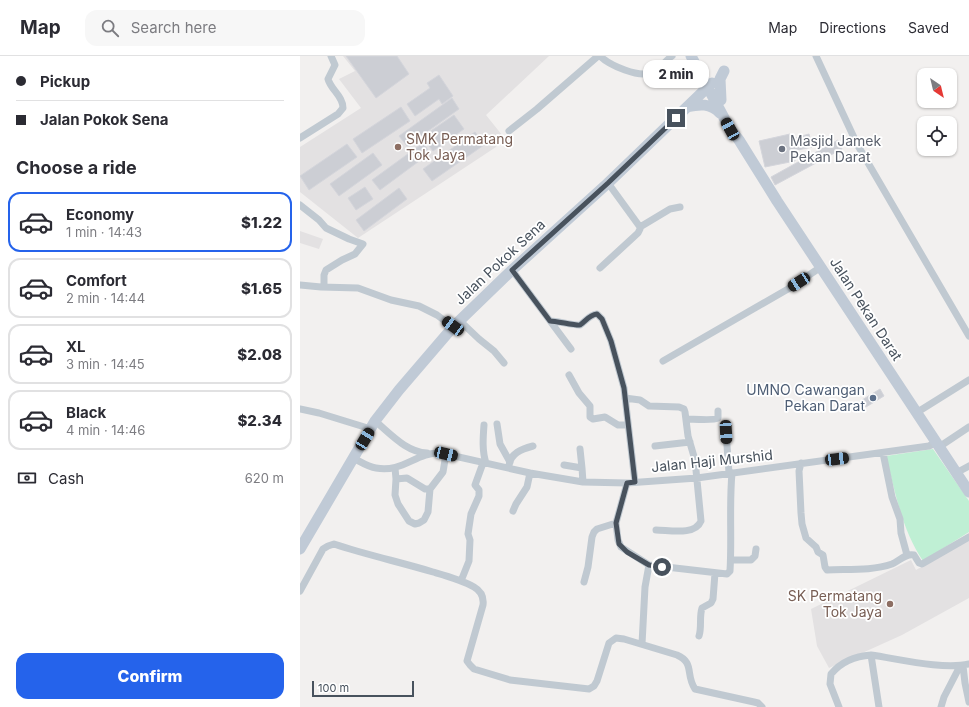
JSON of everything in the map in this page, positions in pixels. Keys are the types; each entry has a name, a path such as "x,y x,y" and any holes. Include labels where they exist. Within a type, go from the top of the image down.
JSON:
{"main road":[{"path":"691,56 721,100 739,140"},
{"path":"698,56 723,117 739,140"},
{"path":"721,100 720,79 724,71"},
{"name":"Jalan Pokok Sena","path":"300,549 373,425 399,390 456,323 608,183 710,85"},
{"path":"687,107 706,104 712,106 723,117"},
{"name":"Jalan Pekan Darat","path":"739,140 777,201 969,492"}],"street":[{"path":"300,138 338,114 343,108 342,99 332,88 328,79 335,65 332,56"},
{"path":"509,131 599,56 610,64 638,74 646,75 659,68 672,56"},
{"path":"816,56 857,144 969,336"},
{"path":"710,85 724,71"},
{"path":"608,183 640,227"},
{"path":"300,205 319,220 326,228 363,244 355,254 326,270 324,275 324,287"},
{"path":"600,268 638,233 640,227 670,209 680,207"},
{"path":"663,361 788,289 821,267"},
{"path":"512,270 571,349"},
{"path":"300,285 358,288 391,300 419,306 456,323 494,351 504,363"},
{"path":"550,321 567,323 575,326 580,325 592,314 597,314 602,319 611,341 620,371 625,398 627,425 635,482"},
{"path":"569,375 579,393 590,406 590,417 593,419 605,417 618,425 627,425"},
{"path":"916,412 969,380"},
{"path":"625,398 640,400 649,406 679,407 684,409 688,436 695,460 701,516 700,524 692,529 684,531 656,530"},
{"path":"300,409 373,425 408,448 420,452 431,453"},
{"path":"686,419 698,418 714,420 718,418 718,411"},
{"path":"497,424 500,444 509,465"},
{"path":"461,581 469,561 470,540 468,534 471,514 479,496 479,490 475,485 485,463 482,440 484,425"},
{"name":"Jalan Haji Murshid","path":"353,458 375,468 395,468 431,453 446,454 485,463 509,465 530,473 583,482 627,483 697,478 937,445 969,428"},
{"path":"627,483 616,523 619,544 627,552 649,565 728,574 730,571 731,560 730,473 726,432"},
{"path":"655,446 690,442"},
{"path":"509,465 515,454 521,449 533,446"},
{"path":"580,449 583,482"},
{"path":"883,453 892,497 900,519 901,533 907,555"},
{"path":"395,468 395,495 398,504 409,521 415,524 419,523 424,520 428,512 430,489 443,472 446,454"},
{"path":"801,463 799,471 802,524 806,538 816,547 818,552 823,555 825,568 827,570 873,568 892,564 907,555 912,554 919,563 922,564 969,536"},
{"path":"564,465 582,468"},
{"path":"956,473 969,466"},
{"path":"514,511 516,504 527,487 530,473"},
{"path":"396,479 407,478 425,489 430,489"},
{"path":"584,582 594,532 597,529 616,523"},
{"path":"300,590 323,550 334,544 461,581 479,590 484,599 467,661 474,669 510,680 589,689 594,686 597,681 608,645 611,641 618,638 642,640 684,658 687,661 689,677 695,689 754,702 762,707"},
{"path":"731,560 751,560 755,556 756,549"},
{"path":"642,640 645,587 649,565"},
{"path":"699,636 701,626 700,612 702,608 711,603 713,599 715,573"},
{"path":"839,707 830,684 831,674 837,667 861,656 872,655 942,666 964,666"},
{"path":"872,655 879,707"},
{"path":"964,666 965,683 969,702"},
{"path":"941,707 944,696 964,666"}],"shaded area":[{"name":"SMK Permatang Tok Jaya","path":"343,56 549,56 486,115 502,135 496,147 358,238 300,192 300,147 361,108 339,79 355,71"},
{"path":"300,231 323,239 319,249 300,243"},
{"name":"SK Permatang Tok Jaya","path":"969,539 969,598 902,635 829,668 817,646 811,609 911,560 916,570"}],"green space":[{"path":"933,449 969,501 969,532 923,561 904,524 886,456"}],"building":[{"path":"346,56 397,56 409,74 376,98"},
{"path":"439,75 453,96 442,104 439,99 415,116 407,104 430,88 427,83"},
{"path":"452,98 459,109 407,146 399,136"},
{"path":"401,107 410,121 362,153 353,139"},
{"path":"454,115 464,129 433,151 422,137"},
{"path":"475,132 484,145 432,181 423,169"},
{"name":"Masjid Jamek Pekan Darat","path":"790,134 791,139 809,134 812,147 793,151 795,161 765,167 759,141"},
{"path":"838,140 842,149 775,185 771,177"},
{"path":"423,143 430,153 380,190 372,180"},
{"path":"347,144 357,157 309,190 300,176"},
{"path":"373,153 382,165 339,196 330,184"},
{"path":"365,187 373,199 356,210 348,198"},
{"path":"399,188 407,199 364,231 356,220"},
{"name":"UMNO Cawangan Pekan Darat","path":"880,389 884,396 866,407 862,400"}],"place":[{"name":"SMK Permatang Tok Jaya","path":"398,147"},
{"name":"Masjid Jamek Pekan Darat","path":"782,149"},
{"name":"UMNO Cawangan Pekan Darat","path":"873,398"},
{"name":"SK Permatang Tok Jaya","path":"890,604"}],"route":[{"path":"662,567 649,565 627,552 621,547 618,540 616,523 627,483 635,482 626,418 624,388 611,341 602,319 597,314 592,314 580,325 575,326 567,323 550,321 512,270 608,183 676,118"}]}
